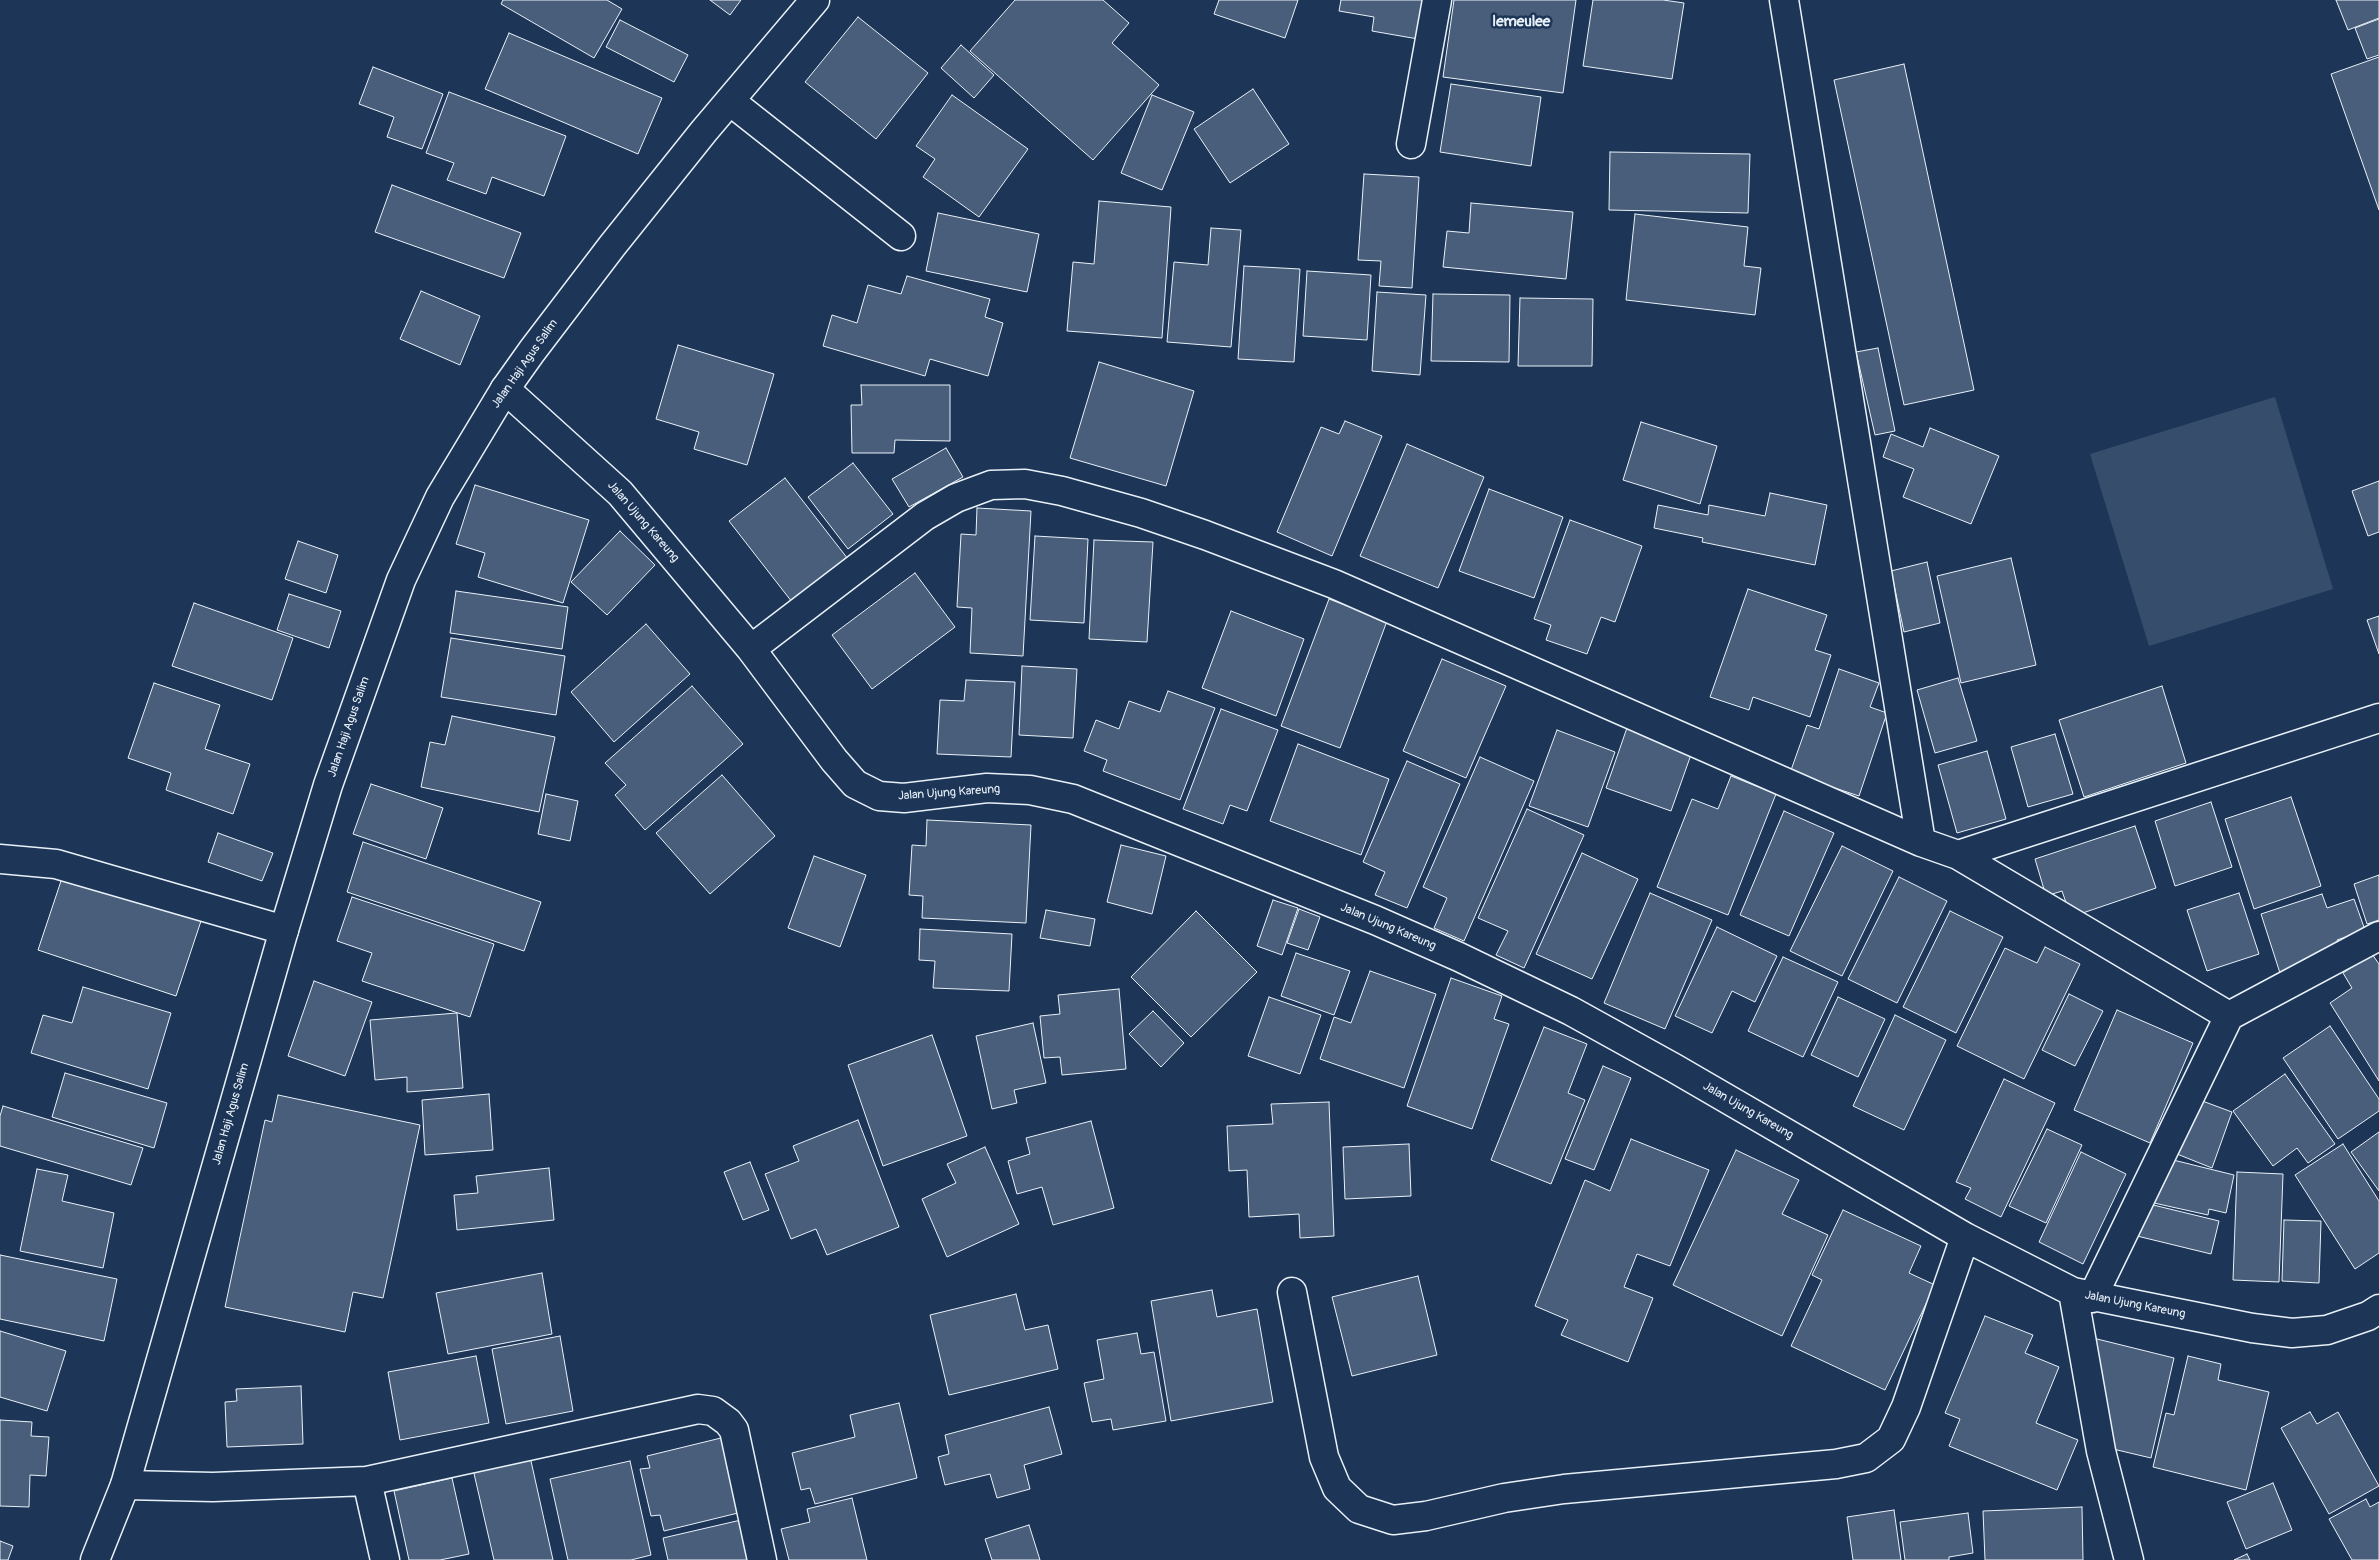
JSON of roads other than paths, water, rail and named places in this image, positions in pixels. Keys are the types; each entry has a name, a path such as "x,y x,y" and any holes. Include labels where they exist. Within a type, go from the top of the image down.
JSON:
{"street":[{"name":"Jalan Haji Agus Salim","path":"95,1560 125,1485 284,930 328,785 400,580 440,497 505,389 612,246 815,0"},
{"path":"1411,144 1436,0"},
{"path":"1784,0 1921,842"},
{"path":"730,101 902,236"},
{"name":"Jalan Ujung Kareung","path":"505,389 620,493 751,650 834,760 855,784 880,796 904,798 987,788 1030,790 1074,799 1375,920 1459,957 1570,1011 1674,1068 1965,1237 2082,1295 2252,1328 2292,1333 2327,1330 2368,1316 2379,1309"},
{"path":"751,650 925,516 956,498 991,484 1025,484 1062,491 1141,513 1334,584 1921,842 1958,855 2229,1016"},
{"path":"1958,855 2379,718"},
{"path":"0,859 56,864 284,930"},
{"path":"2129,1560 2101,1451 2082,1295 2229,1016 2379,936"},
{"path":"1292,1292 1324,1457 1337,1488 1360,1509 1393,1520 1426,1516 1504,1498 1564,1489 1817,1466 1866,1458 1891,1439 1906,1407 1965,1237"},
{"path":"125,1485 212,1487 367,1481 698,1409 712,1411 728,1422 734,1430 762,1560"},
{"path":"367,1481 385,1560"}],"district":[{"name":"Iemeulee","path":"1521,22"}]}
